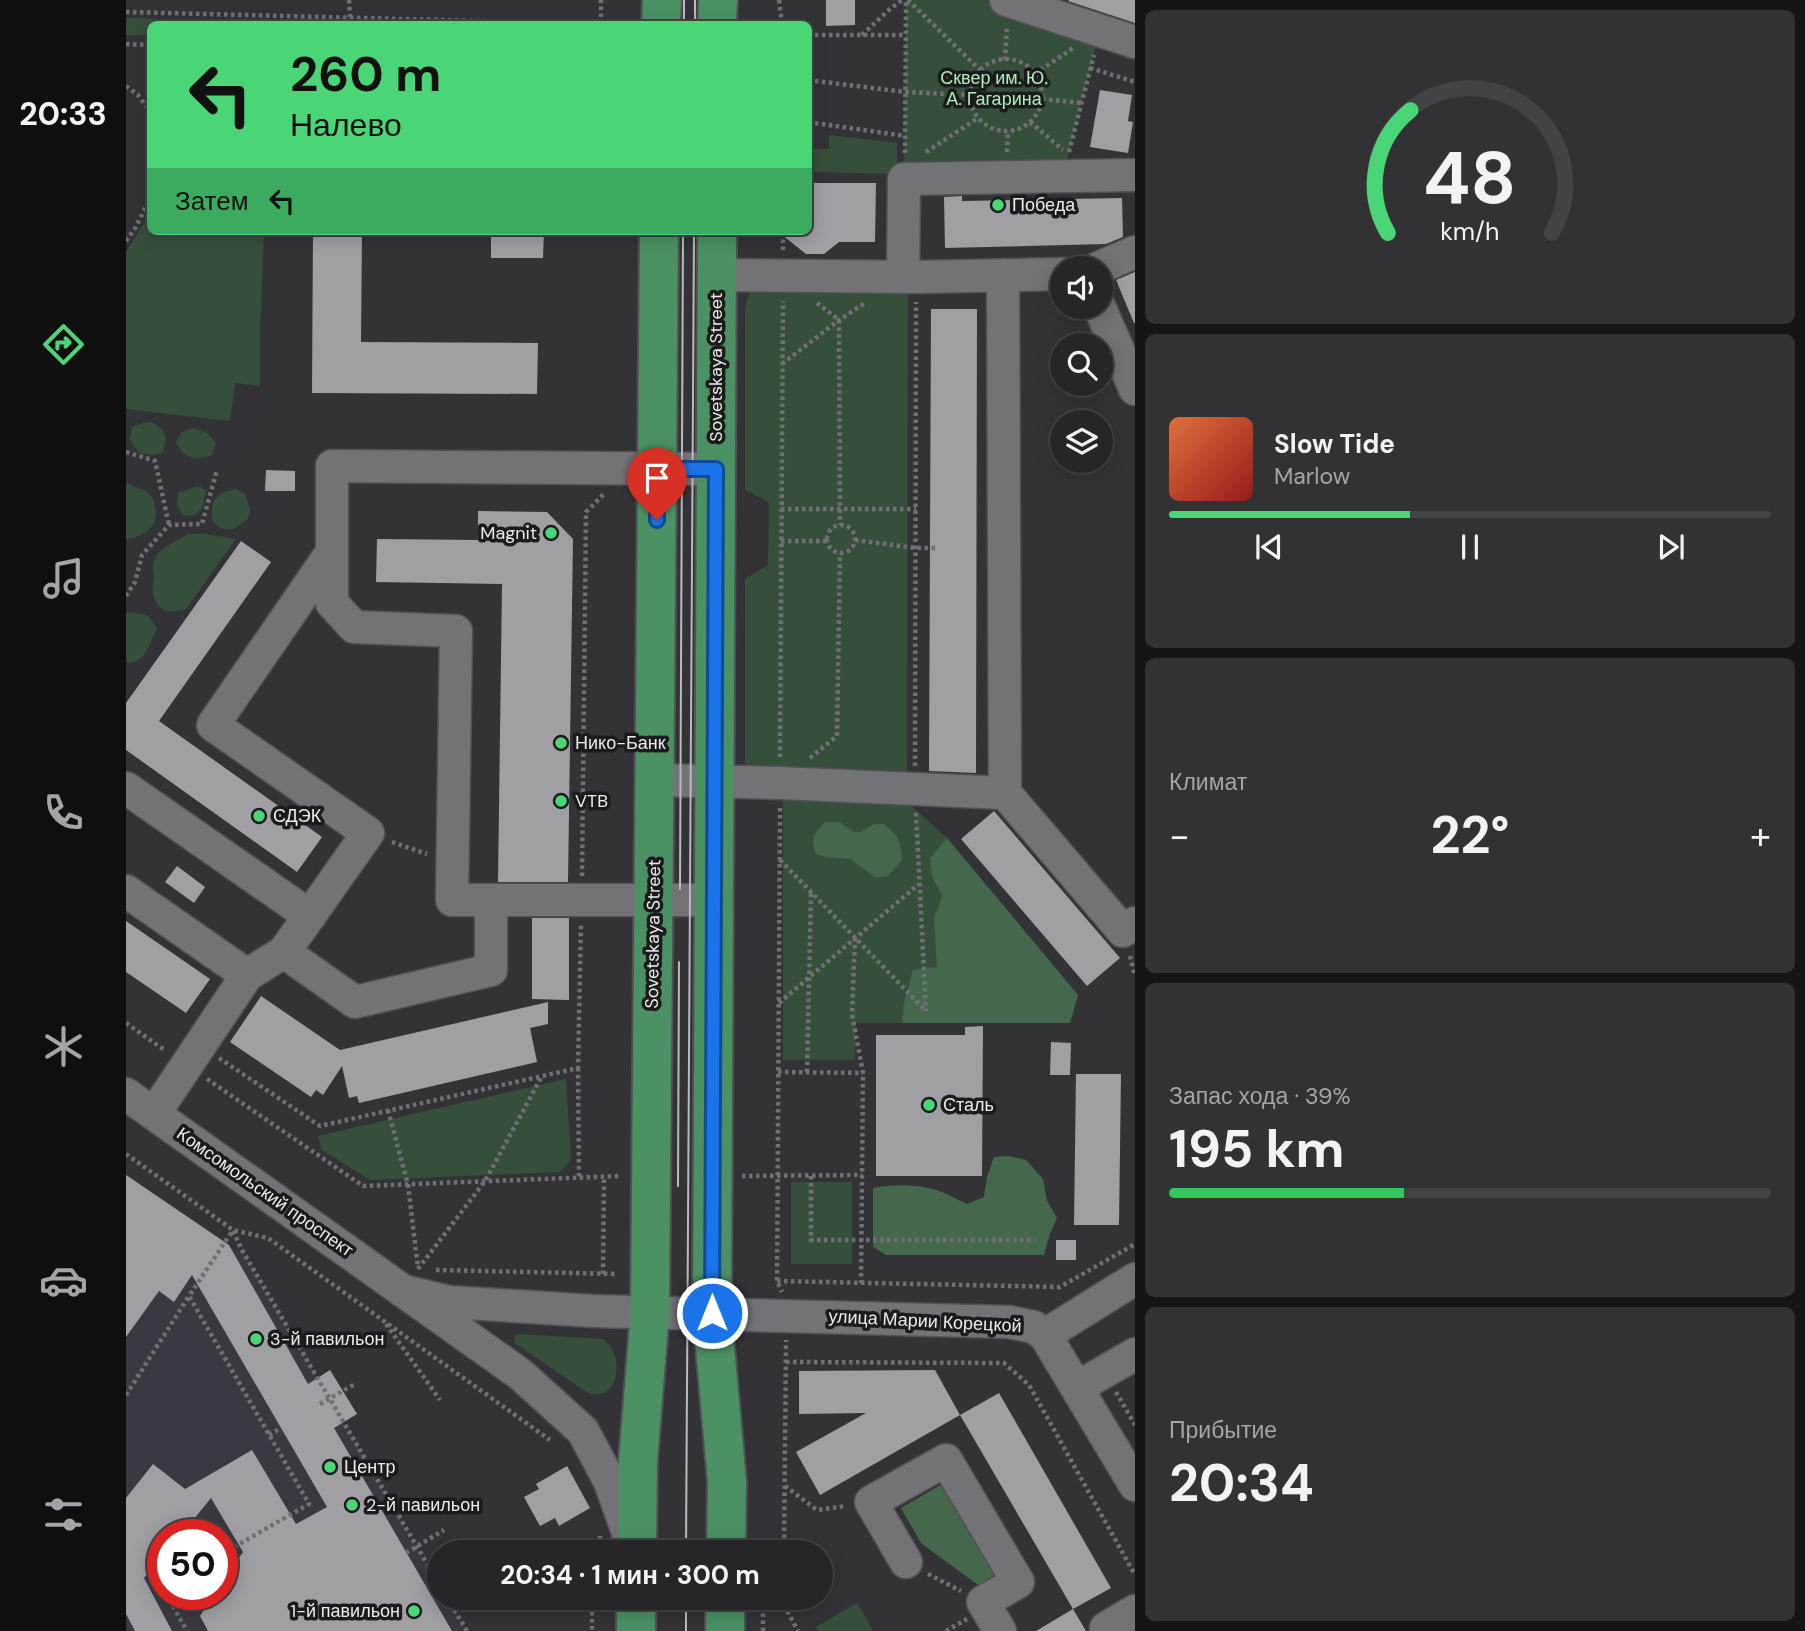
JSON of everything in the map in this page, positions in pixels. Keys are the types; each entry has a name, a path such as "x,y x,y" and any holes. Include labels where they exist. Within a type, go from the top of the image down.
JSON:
{"main road":[{"path":"661,21 662,0"},
{"path":"718,0 718,21"},
{"name":"Sovetskaya Street","path":"636,1540 638,1461 650,1312 659,235"},
{"name":"Sovetskaya Street","path":"717,235 712,1313 727,1482 726,1540"},
{"path":"636,1610 636,1631"},
{"path":"725,1610 725,1631"}],"street":[{"path":"1006,0 1135,42"},
{"path":"910,277 904,172 1066,166 1135,175"},
{"path":"1113,262 1135,252"},
{"path":"716,275 910,277 1050,274"},
{"path":"1003,275 1005,793 1123,931 1135,923"},
{"path":"1105,319 1135,389"},
{"path":"714,900 452,900 456,631 355,627 332,603 332,466 716,469"},
{"path":"154,1114 247,975 284,952 368,833 213,724 332,552"},
{"path":"655,780 1005,793"},
{"path":"126,788 310,916"},
{"path":"126,891 247,975"},
{"path":"284,952 355,1002 491,970 491,900"},
{"name":"Комсомольский проспект","path":"126,1094 411,1280 450,1302 650,1312"},
{"path":"1045,1335 1135,1279"},
{"name":"Комсомольский проспект","path":"411,1280 583,1431 610,1482 632,1540"},
{"name":"улица Марии Корецкой","path":"650,1312 1009,1322 1034,1327 1045,1335 1135,1485"},
{"path":"1078,1387 1135,1354"},
{"path":"906,1562 871,1502 946,1460 1018,1582 983,1602 1000,1631"},
{"path":"1108,1631 1106,1629 1135,1611"}],"path":[{"path":"349,0 350,17"},
{"path":"601,0 601,21"},
{"path":"779,0 782,21"},
{"path":"904,172 905,0"},
{"path":"861,35 890,9 905,0"},
{"path":"905,0 980,70"},
{"path":"126,12 493,21"},
{"path":"1035,74 1100,30"},
{"path":"1066,166 1100,30"},
{"path":"812,36 905,35"},
{"path":"126,44 147,45"},
{"path":"1013,60 1023,63 1035,74 1042,99 1039,110 1030,122 1015,131 993,129 983,124 971,106 970,96 972,84 980,70 992,62 1013,60"},
{"path":"1090,68 1135,82"},
{"path":"812,80 905,92 970,96"},
{"path":"126,86 138,95 147,108"},
{"path":"1042,99 1082,103"},
{"path":"904,172 978,118"},
{"path":"1030,122 1066,166"},
{"path":"812,123 905,136"},
{"path":"126,241 147,204"},
{"path":"779,859 926,1012 915,789 916,509 910,277 839,320 782,364"},
{"path":"839,320 840,525"},
{"path":"126,453 155,461 169,526"},
{"path":"126,596 135,582 142,555 169,526 202,524 217,470"},
{"path":"781,509 916,509"},
{"path":"579,1177 578,1068 586,512"},
{"path":"840,525 849,528 855,540 851,548 840,553 831,549 827,537 832,529 840,525"},
{"path":"855,540 936,548"},
{"path":"781,541 827,541"},
{"path":"836,736 840,553"},
{"path":"368,833 453,864"},
{"path":"779,1003 920,884"},
{"path":"807,1072 811,892"},
{"path":"855,938 852,1014 863,1073 861,1283"},
{"path":"126,1023 193,1055 320,1126 578,1068"},
{"path":"193,1055 363,1186 620,1175"},
{"path":"778,1072 863,1073"},
{"path":"411,1280 485,1181 542,1076"},
{"path":"388,1110 408,1185 411,1280"},
{"path":"126,1154 233,1230 268,1238 558,1445"},
{"path":"738,1176 862,1175"},
{"path":"603,1274 604,1176"},
{"path":"811,1176 811,1240 1035,1240"},
{"path":"126,1395 233,1230"},
{"path":"233,1230 242,1250 427,1563"},
{"path":"777,1281 1060,1287 1135,1244"},
{"path":"411,1280 618,1274"},
{"path":"189,1296 309,1504 238,1545"},
{"path":"384,1320 440,1400"},
{"path":"784,1540 786,1336"},
{"path":"786,1362 1004,1363 1029,1385 1135,1575"},
{"path":"320,1404 355,1384"},
{"path":"1113,1388 1135,1424"},
{"path":"269,1435 281,1428"},
{"path":"785,1486 817,1510 871,1502"},
{"path":"600,1525 600,1540"},
{"path":"406,1553 444,1530"},
{"path":"906,1562 983,1602"},
{"path":"175,1610 187,1631"},
{"path":"454,1610 467,1631"},
{"path":"592,1610 592,1631"},
{"path":"763,1610 763,1631"},
{"path":"787,1610 798,1631"}],"shaded area":[{"path":"126,1174 218,1237 230,1249 242,1250 427,1564 427,1610 454,1610 467,1631 126,1631"}],"green space":[{"name":"Сквер им. Ю. А. Гагарина","path":"906,0 1006,0 1100,30 1063,176 904,179"},
{"path":"126,18 206,20 147,21 147,35 126,35"},
{"path":"829,135 897,143 897,174 814,172 814,149 829,149"},
{"path":"147,218 147,235 264,235 260,386 235,383 230,421 126,409 126,252"},
{"path":"763,287 908,287 907,779 753,772 745,764 745,579 768,565 769,502 745,490 745,309 749,292"},
{"path":"152,422 164,431 166,440 162,453 139,453 130,439 132,427"},
{"path":"193,428 207,433 216,443 212,455 191,457 179,448 176,442 182,432"},
{"path":"126,483 151,496 156,514 149,529 139,536 126,539"},
{"path":"198,486 206,490 202,509 193,516 183,515 177,505 178,493"},
{"path":"235,489 245,494 250,509 248,519 232,530 220,528 212,521 213,503 222,493"},
{"path":"189,534 236,539 186,609 165,610 157,604 153,593 154,560 164,548"},
{"path":"126,613 148,616 157,628 142,657 126,662"},
{"path":"783,797 907,802 947,838 1078,995 1070,1023 856,1023 855,1060 783,1060"},
{"path":"825,822 839,822 854,832 860,832 874,824 884,824 896,835 902,860 888,876 876,878 850,859 816,854 814,836"},
{"path":"947,838 1078,995 1070,1023 902,1023 904,1003 913,970 937,967 934,916 942,895 932,877 930,858"},
{"path":"566,1079 571,1160 560,1172 370,1180 322,1150 318,1136"},
{"path":"1009,1156 1026,1160 1043,1179 1047,1201 1057,1218 1044,1255 886,1255 873,1247 873,1188 896,1185 921,1187 940,1191 967,1204 984,1197 994,1157"},
{"path":"791,1182 852,1182 852,1264 791,1264"},
{"path":"515,1335 603,1339 614,1353 614,1382 602,1394 587,1392 515,1343"},
{"path":"942,1484 995,1575 978,1585 921,1543 901,1508"},
{"path":"857,1603 873,1631 818,1631 816,1627"}],"building":[{"path":"826,0 855,0 855,25 826,26"},
{"path":"1135,0 1135,23 1068,1"},
{"path":"1100,90 1132,95 1128,121 1133,122 1128,153 1090,147"},
{"path":"876,183 875,242 839,242 824,254 806,254 782,235 812,235 812,185"},
{"path":"962,196 962,201 1122,198 1123,237 1106,244 945,248 944,197"},
{"path":"313,235 362,235 361,342 538,343 537,394 312,393"},
{"path":"491,235 544,235 543,258 491,258"},
{"path":"1135,272 1135,323 1134,323 1116,280"},
{"path":"931,309 977,309 976,773 929,771"},
{"path":"266,470 295,471 295,491 265,491"},
{"path":"478,511 547,512 573,539 568,882 498,882 502,584 376,582 377,539 478,540"},
{"path":"241,541 271,562 159,721 322,837 297,872 126,750 126,703"},
{"path":"994,811 1120,958 1087,986 961,839"},
{"path":"177,866 205,887 194,903 165,882"},
{"path":"532,918 569,918 569,1000 532,999"},
{"path":"126,921 210,979 186,1013 126,972"},
{"path":"261,996 340,1050 548,1002 548,1024 530,1028 537,1062 359,1103 357,1096 349,1098 342,1066 323,1095 316,1090 311,1097 230,1042"},
{"name":"Сталь","path":"983,1026 982,1176 876,1176 876,1035 965,1035 965,1027"},
{"path":"1051,1042 1071,1043 1070,1075 1050,1075"},
{"path":"1076,1074 1121,1074 1119,1225 1074,1225"},
{"path":"126,1175 229,1245 308,1384 330,1370 357,1414 334,1428 427,1588 427,1610 440,1610 452,1631 208,1631 200,1616 204,1610 238,1610 238,1559 243,1552 238,1544 238,1519 223,1519 211,1498 194,1519 147,1519 147,1575 144,1578 147,1584 147,1610 161,1610 172,1631 135,1631 126,1614 126,1498 153,1464 185,1489 252,1450 296,1524 327,1507 192,1275 174,1302 159,1291 126,1337"},
{"path":"1056,1240 1076,1240 1076,1260 1056,1260"},
{"path":"935,1370 960,1415 820,1495 796,1452 866,1413 799,1414 799,1371"},
{"path":"999,1393 1111,1588 1073,1609 960,1415"},
{"path":"567,1466 590,1508 559,1526 555,1518 540,1526 524,1497 539,1489 536,1484"},
{"path":"1073,1609 1086,1631 1036,1631"}],"tram line":[{"path":"684,0 684,21"},
{"path":"695,0 695,21"},
{"path":"680,889 683,235"},
{"path":"686,1540 694,235"},
{"path":"678,1186 679,962"},
{"path":"686,1610 686,1631"}],"place":[{"name":"Победа","path":"998,205"},
{"name":"Magnit","path":"551,533"},
{"name":"Нико-Банк","path":"561,743"},
{"name":"VTB","path":"561,801"},
{"name":"СДЭК","path":"259,816"},
{"name":"Сталь","path":"929,1105"},
{"name":"3-й павильон","path":"256,1339"},
{"name":"Центр","path":"330,1467"},
{"name":"2-й павильон","path":"352,1505"},
{"name":"1-й павильон","path":"414,1611"}],"route":[{"path":"657,520 657,469 716,469 712,1313"}]}
